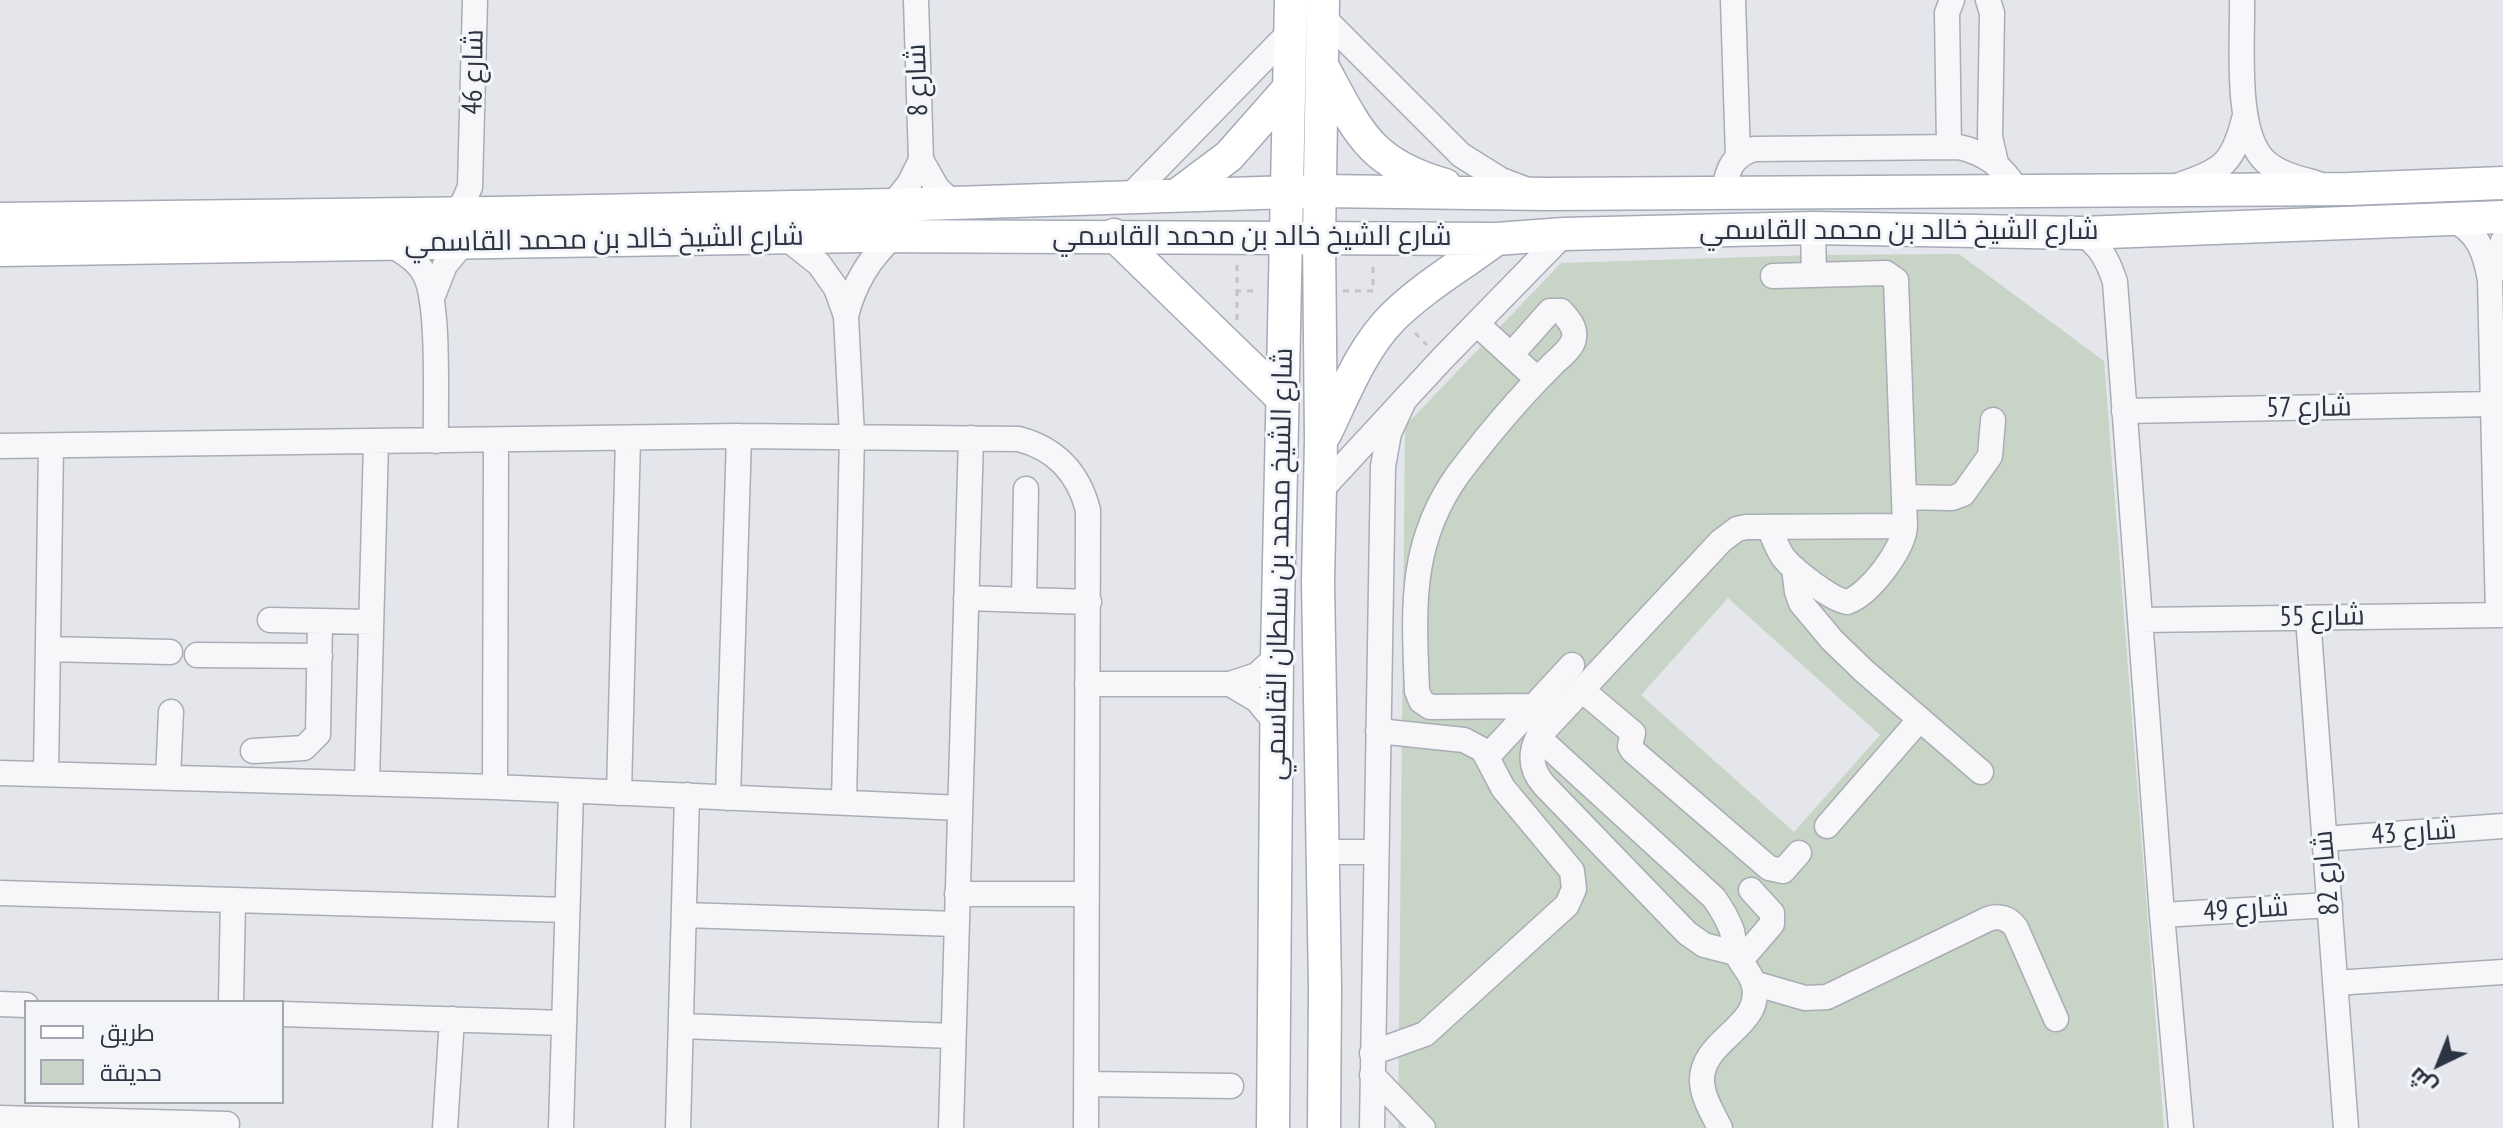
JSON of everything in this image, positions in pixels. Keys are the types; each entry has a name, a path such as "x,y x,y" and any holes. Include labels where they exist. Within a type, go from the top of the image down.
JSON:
{"main road":[{"name":"شارع الشيخ محمد بن سلطان القاسمي","path":"1322,8 1318,582 1325,988 1324,1128"},
{"name":"شارع الشيخ محمد بن سلطان القاسمي","path":"1273,1128 1277,656 1291,16"},
{"path":"1323,67 1366,141 1388,161 1414,176 1475,194"},
{"path":"1177,195 1208,174 1237,148 1289,88"},
{"name":"شارع الشيخ خالد بن محمد القاسمي","path":"0,219 785,237 893,220 953,203 1177,195 1321,191 1547,194 2165,190 2503,183"},
{"path":"2260,227 2262,219 2273,207 2327,204 2339,199 2341,188"},
{"name":"شارع الشيخ خالد بن محمد القاسمي","path":"0,250 388,243 458,228 494,213 893,220 1114,235 1496,239 1564,234 1813,228 2082,233 2503,217"},
{"path":"1114,235 1282,398"},
{"path":"1321,440 1370,346 1392,318 1496,239"}],"street":[{"name":"شارع 46","path":"432,298 468,195 469,153 473,144 475,0"},
{"name":"شارع 8","path":"916,0 921,160"},
{"path":"1733,0 1738,157"},
{"path":"1949,147 1947,13 1952,0"},
{"path":"1988,0 1992,13 1990,137 1996,163"},
{"path":"2165,190 2204,177 2225,164 2238,143 2244,119 2242,0"},
{"path":"1322,8 1461,155 1501,180 1547,194"},
{"path":"1129,197 1291,16"},
{"path":"2244,119 2256,151 2265,161 2288,174 2341,188"},
{"name":"شارع 46","path":"473,144 478,153 480,192 494,213"},
{"path":"1724,191 1730,165 1754,149 1949,147 1979,152 1996,163 2017,190"},
{"path":"921,160 937,188 953,203"},
{"path":"846,316 863,271 882,246 921,160"},
{"path":"2450,219 2466,226 2476,237 2483,250 2490,280 2500,615"},
{"path":"1813,228 1814,275"},
{"path":"2115,282 2127,245 2138,230"},
{"path":"2082,233 2096,243 2115,282 2181,1128"},
{"path":"1321,490 1564,234"},
{"path":"785,237 819,264 836,288 846,316 852,436 844,802"},
{"path":"2490,280 2503,241"},
{"path":"388,243 407,254 420,267 432,298 436,441"},
{"path":"1769,527 1779,551 1794,568 1836,599 1847,602 1853,600 1895,556 1903,542 1905,526 1896,280 1886,273 1773,276"},
{"path":"1511,355 1554,310 1561,311 1573,328 1572,344 1537,379 1453,483 1431,529 1417,574 1414,612 1417,691 1421,701 1430,707 1534,706"},
{"path":"1477,324 1537,379"},
{"path":"1372,1128 1383,466 1389,433 1403,403"},
{"name":"شارع 57","path":"2124,411 2493,404"},
{"path":"1904,497 1952,498 1963,494 1990,456 1993,420"},
{"path":"728,798 739,436"},
{"path":"0,446 852,436 1019,439 1033,443 1058,458 1078,481 1088,510 1086,1128"},
{"path":"619,793 628,438"},
{"path":"951,1128 971,438"},
{"path":"495,787 496,441"},
{"path":"367,783 376,442"},
{"path":"46,774 51,446"},
{"path":"1024,600 1026,489"},
{"path":"1738,957 1714,949 1687,933 1539,780 1532,759 1538,737 1728,535 1746,527 1905,526"},
{"path":"1794,568 1797,592 1808,613 1848,656 1981,772"},
{"path":"1380,572 1417,574"},
{"path":"966,598 1089,602"},
{"name":"شارع 55","path":"2141,620 2500,615"},
{"name":"شارع 82","path":"2308,618 2346,1128"},
{"path":"270,620 371,622"},
{"path":"253,751 304,748 314,740 319,727 320,621"},
{"path":"48,649 170,652"},
{"path":"197,655 320,656"},
{"path":"1087,684 1230,684 1257,675 1277,656"},
{"path":"1488,756 1572,665"},
{"path":"1230,684 1257,700 1277,724"},
{"path":"1582,690 1633,733 1630,746 1633,751 1769,868 1783,871 1799,853"},
{"path":"168,777 171,712"},
{"path":"1827,826 1920,719"},
{"path":"1372,1064 1425,1034 1561,912 1572,898 1574,880 1572,871 1503,788 1488,756 1471,742 1378,731"},
{"path":"1538,737 1714,898 1727,918 1738,957 1753,983 1755,1001 1741,1024 1715,1048 1704,1064 1704,1093 1720,1128"},
{"path":"0,773 495,787 960,808"},
{"path":"561,1128 571,791"},
{"path":"678,1128 687,795"},
{"name":"شارع 43","path":"2324,839 2503,826"},
{"path":"1321,852 1376,852"},
{"path":"1727,918 1769,868"},
{"path":"1738,957 1772,924 1772,913 1751,890"},
{"path":"0,893 567,910"},
{"path":"957,894 1085,894"},
{"path":"231,1000 233,900"},
{"name":"شارع 49","path":"2162,915 2330,905"},
{"path":"684,915 956,924"},
{"path":"1753,983 1805,998 1827,997 1988,919 1998,917 2009,920 2016,928 2056,1019"},
{"path":"2335,983 2503,972"},
{"path":"0,1004 24,1005"},
{"path":"284,1014 564,1023"},
{"path":"445,1128 452,1019"},
{"path":"681,1026 953,1036"},
{"path":"1372,1064 1404,1118 1423,1128"},
{"path":"1087,1084 1231,1086"},
{"path":"0,1118 227,1118"}],"green space":[{"path":"1959,254 2104,361 2164,1128 1398,1128 1405,426 1561,263","holes":["1728,598 1880,735 1794,832 1641,695"]}]}
